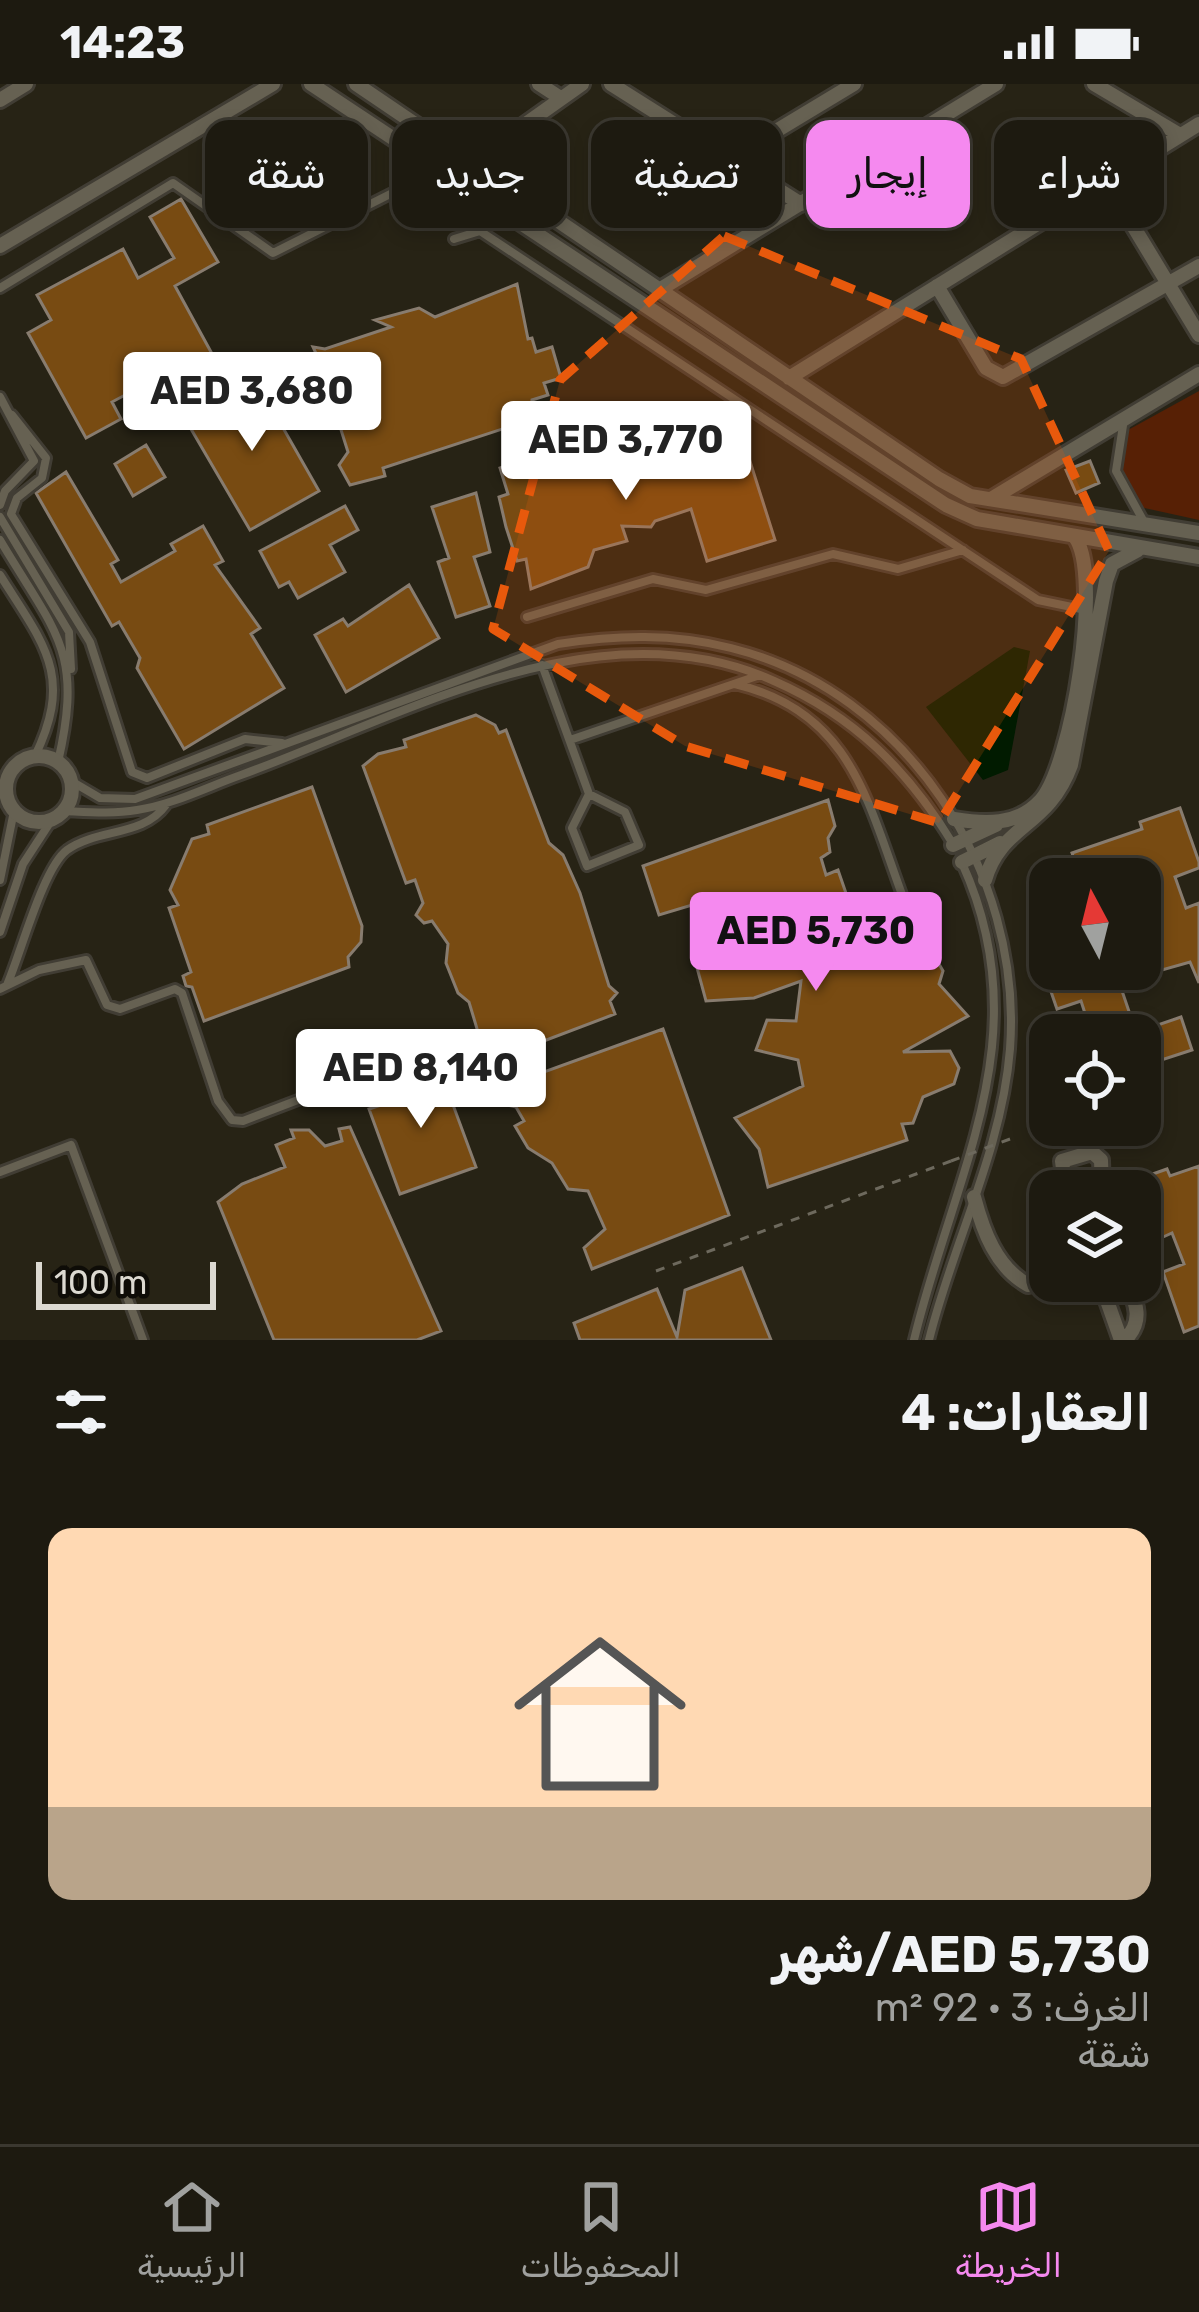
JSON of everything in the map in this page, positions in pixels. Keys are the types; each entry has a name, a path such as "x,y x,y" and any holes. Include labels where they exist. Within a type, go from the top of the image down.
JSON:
{"street":[{"path":"0,100 26,84"},
{"path":"236,84 246,100"},
{"path":"0,246 273,84"},
{"path":"311,84 392,138"},
{"path":"356,84 410,120"},
{"path":"539,84 560,98"},
{"path":"530,120 582,84"},
{"path":"611,84 671,120"},
{"path":"782,127 854,84"},
{"path":"659,290 996,84"},
{"path":"1094,84 1180,135"},
{"path":"1164,145 1199,124"},
{"path":"782,192 801,205"},
{"path":"567,227 970,496 1199,533"},
{"path":"528,228 946,505 977,519 1199,557"},
{"path":"789,378 1030,228"},
{"path":"1134,228 1199,335"},
{"path":"937,286 986,368 1003,376 1199,266"},
{"path":"992,499 1199,374"},
{"path":"960,842 1040,802 1058,775 1087,610 1082,545 1074,536"},
{"path":"968,859 1040,819 1061,792 1072,765 1106,581 1112,564 1145,548"},
{"path":"34,756 58,762 71,782 57,816 34,823 6,800 7,766 34,756"},
{"path":"954,818 1000,822"},
{"path":"985,880 993,853 1010,838"},
{"path":"1063,1170 1062,1161 1092,1152 1101,1160 1101,1170"},
{"path":"974,1197 991,1245 1011,1275 1029,1285"},
{"path":"1108,1302 1123,1340 1133,1332 1135,1302"}],"lane":[{"path":"0,288 173,183 273,253 392,193"},
{"path":"454,239 480,231 1038,600 1087,610"},
{"path":"0,397 34,461 5,491 0,505"},
{"path":"12,416 46,458 42,478 16,498 11,514 90,642 126,765 147,778 245,739 283,744"},
{"path":"1124,418 1116,471 1145,524"},
{"path":"0,517 72,639 58,762"},
{"path":"0,540 61,645 70,676"},
{"path":"527,617 652,579 706,590 833,554 898,568 964,550"},
{"path":"0,575 40,639 57,688 53,715 34,756"},
{"path":"71,782 100,798 135,799 558,644 680,638 730,647 808,676 902,749 954,818 987,933 997,1026 982,1118 914,1340"},
{"path":"0,932 23,864 57,816 124,812 169,801 542,665 642,651 693,657 762,675 836,713 896,763 960,842"},
{"path":"542,665 589,794 625,812 639,845 587,866 572,828 589,794"},
{"path":"570,740 762,675"},
{"path":"735,684 791,704 843,748 907,908"},
{"path":"0,880 6,800"},
{"path":"3,988 52,868 68,850 155,820 169,801"},
{"path":"929,1340 1003,1097 1011,1022 1008,964 985,880 968,859"},
{"path":"3,988 39,970 86,960 107,1006 120,1009 167,988 182,993 218,1101 232,1120 243,1121 353,1079"},
{"path":"0,1172 71,1145 143,1340"}],"path":[{"path":"656,1271 1018,1136"}],"highlighted area":[{"path":"724,236 1021,359 1109,551 939,823 685,746 493,629 560,380"}],"shaded area":[{"path":"1199,391 1199,520 1140,507 1122,473 1128,430"},
{"path":"1014,647 1030,651 1008,770 983,780 926,707"}],"building":[{"path":"181,199 218,262 175,286 217,363 191,377 183,364 112,402 121,419 86,438 28,333 51,320 37,295 123,249 138,278 174,258 150,217"},
{"path":"517,284 528,339 532,338 536,352 552,347 561,378 544,383 548,395 532,400 530,420 383,468 385,476 350,485 339,465 348,452 337,417 314,424 306,399 333,390 313,347 325,349 391,327 375,320 419,308 435,317"},
{"path":"254,377 319,491 250,530 184,417"},
{"path":"698,430 704,448 690,452 696,472 748,455 775,540 707,561 691,509 655,521 651,527 622,526 627,541 594,550 588,567 531,589 526,559 517,561 506,527 499,497 508,494 500,468 560,448 564,461 638,437 641,448"},
{"path":"146,445 165,477 133,496 115,464"},
{"path":"1090,461 1099,483 1076,493 1066,470"},
{"path":"66,472 118,560 111,564 121,582 175,551 171,544 203,526 223,561 215,565 260,628 251,634 284,688 184,749 137,668 140,658 119,622 112,626 36,493"},
{"path":"476,493 490,552 474,557 490,606 456,617 438,562 449,558 432,507"},
{"path":"345,506 358,530 330,545 345,572 298,598 289,582 279,587 260,551"},
{"path":"409,585 439,638 346,692 315,635 343,619 348,626"},
{"path":"476,715 495,725 499,733 506,730 549,843 563,855 580,893 609,986 617,993 610,1001 615,1014 520,1050 517,1042 491,1057 475,1047 478,1032 469,1002 458,993 446,963 448,944 432,921 424,923 416,915 423,903 415,880 406,883 363,766 378,754 406,747 404,740"},
{"path":"312,787 362,926 361,942 348,957 349,967 204,1021 192,987 186,986 183,976 191,972 169,908 178,905 170,890 192,839 209,834 207,825"},
{"path":"828,800 835,826 828,838 830,852 821,858 826,875 838,870 858,928 868,926 884,968 931,950 943,971 939,984 968,1016 903,1052 950,1051 959,1068 954,1084 923,1097 913,1123 902,1124 907,1140 768,1187 759,1149 735,1118 803,1086 798,1060 756,1050 767,1020 796,1021 801,981 754,998 706,1001 696,964 757,942 736,907 712,910 712,899 659,915 643,866"},
{"path":"1180,808 1199,862 1199,868 1175,877 1186,908 1199,903 1199,983 1190,962 1161,970 1161,858 1074,858 1072,853 1142,829 1140,822"},
{"path":"1050,990 1122,990 1130,1014 1085,1014 1081,1001 1057,1009"},
{"path":"1181,1017 1192,1050 1161,1060 1161,1024"},
{"path":"663,1029 729,1215 592,1269 584,1248 605,1229 588,1191 568,1189 552,1163 528,1148 515,1126 524,1121 516,1107 502,1104 498,1086 512,1076 522,1080"},
{"path":"439,1067 476,1167 400,1194 369,1109 381,1105 375,1090"},
{"path":"350,1127 441,1331 417,1340 274,1340 218,1202 242,1184 285,1167 276,1145 294,1138 291,1130 309,1130 325,1146 342,1141 339,1129"},
{"path":"1199,1166 1199,1326 1184,1332 1163,1272 1184,1264 1172,1233 1161,1238 1161,1171 1167,1169 1170,1176"},
{"path":"742,1268 771,1340 580,1340 574,1323 657,1289 677,1337 685,1290"}]}
